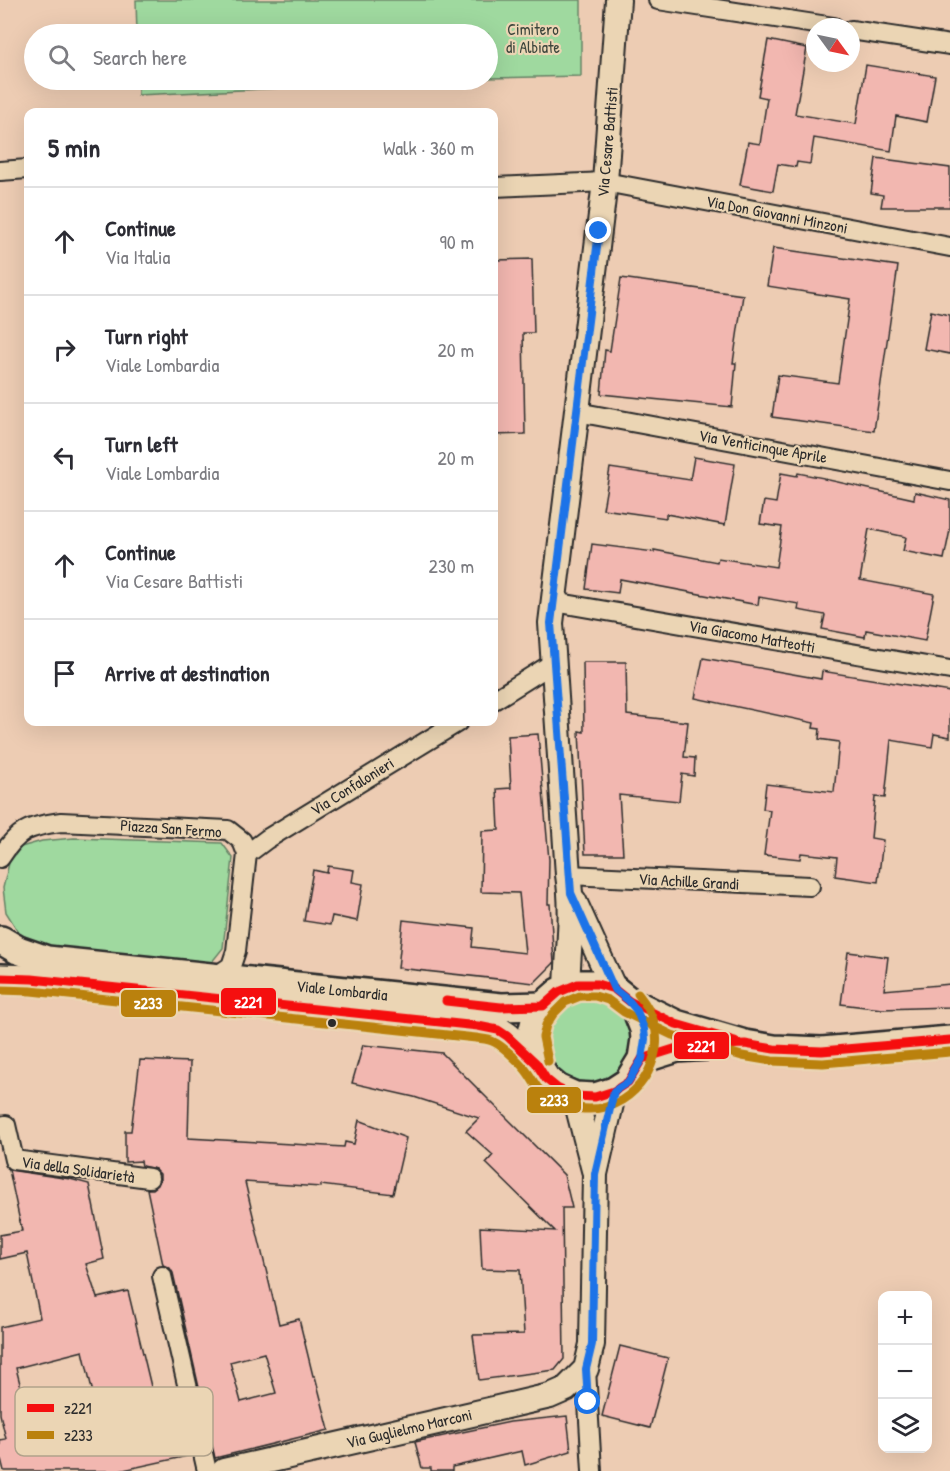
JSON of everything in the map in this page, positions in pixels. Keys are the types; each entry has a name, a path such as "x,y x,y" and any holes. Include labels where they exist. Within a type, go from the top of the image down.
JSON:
{"main road":[{"name":"Viale Lombardia","path":"0,941 47,960 501,1007 543,1006"},
{"name":"Viale Lombardia","path":"0,978 43,980 498,1030 536,1062 546,1079 575,1096"},
{"path":"536,1062 531,1037 535,1021 543,1006 559,992 578,984 597,984 675,1024 745,1044 822,1052 950,1040"},
{"path":"575,1096 595,1097 614,1091 628,1082 642,1059 644,1029 637,1011 622,995"},
{"path":"642,1059 677,1048 745,1044"}],"street":[{"name":"Via Cesare Battisti","path":"567,989 571,939 569,884 551,623 605,182 618,0"},
{"path":"658,0 806,23"},
{"path":"860,31 950,45"},
{"path":"0,171 24,169"},
{"name":"Via Don Giovanni Minzoni","path":"498,187 605,182 950,247"},
{"name":"Via Venticinque Aprile","path":"577,412 950,481"},
{"name":"Via Giacomo Matteotti","path":"554,602 950,669"},
{"path":"498,697 553,663"},
{"name":"Via Confalonieri","path":"248,854 267,839 451,726"},
{"name":"Piazza San Fermo","path":"0,858 12,840 34,826 61,822 228,830 242,841 248,854"},
{"path":"215,977 231,966 236,951 248,854"},
{"name":"Via Cesare Battisti","path":"569,884 622,995"},
{"name":"Via Achille Grandi","path":"569,884 810,886"},
{"path":"592,1471 586,1369 592,1344 595,1174 614,1091"},
{"path":"575,1096 595,1174"},
{"name":"Via della Solidarietà","path":"0,1126 6,1125 14,1160 149,1178"},
{"path":"162,1276 188,1387"},
{"name":"Via Guglielmo Marconi","path":"224,1471 550,1396 566,1389 586,1369"},
{"path":"204,1456 207,1471"}],"green space":[{"name":"Cimitero di Albiate","path":"136,0 581,0 581,76 498,78 498,24 137,24"},
{"path":"138,90 242,90 138,95"},
{"path":"74,838 222,843 233,858 223,948 211,963 45,948 19,933 6,912 3,888 9,863 21,847 42,841"},
{"path":"581,998 597,998 613,1005 624,1016 631,1032 628,1056 619,1070 597,1082 581,1082 565,1075 554,1064 547,1048 547,1032 554,1016 565,1005"}],"building":[{"path":"768,40 806,48 795,114 856,124 866,65 935,76 927,122 896,116 891,151 814,138 810,164 797,162 796,167 778,164 773,191 740,185 748,142 760,144 767,98 758,96"},
{"path":"876,158 950,168 950,207 881,207 883,195 871,193"},
{"path":"773,248 898,266 874,431 772,417 778,375 838,383 850,299 767,286"},
{"path":"532,259 534,333 523,333 525,434 498,435 498,260"},
{"path":"621,278 743,295 733,363 736,363 732,407 601,394 605,350 610,351"},
{"path":"931,311 950,315 950,354 924,349"},
{"path":"694,457 735,464 725,525 666,514 666,518 603,509 610,468 690,480"},
{"path":"781,473 797,476 798,473 824,478 914,499 915,492 950,500 950,530 944,559 903,551 906,537 869,529 860,580 934,594 925,641 866,630 865,637 822,629 825,615 798,610 799,604 759,597 758,605 620,579 618,593 586,589 592,544 654,552 654,550 717,562 718,558 776,567 782,527 760,524 764,501 776,503"},
{"path":"703,658 821,679 822,671 950,692 950,737 934,734 932,747 891,740 885,798 875,797 871,838 883,840 878,882 835,876 837,857 801,853 800,859 764,855 770,810 763,809 766,784 834,792 839,742 819,739 820,729 813,728 814,723 695,698"},
{"path":"583,662 626,662 627,715 688,722 684,757 695,758 694,776 682,774 679,801 619,795 623,854 585,854 579,731 584,732"},
{"path":"538,734 549,860 548,904 550,904 554,963 534,983 398,968 403,920 474,928 472,947 525,953 519,893 481,892 482,831 499,830 497,789 511,788 508,736"},
{"path":"328,866 354,870 352,882 363,884 357,921 332,916 330,925 304,921 313,870 327,873"},
{"path":"848,952 888,957 884,990 950,984 950,1007 882,1009 841,1004"},
{"path":"363,1045 442,1053 564,1175 572,1208 562,1208 564,1359 555,1370 479,1380 473,1335 524,1334 520,1270 482,1269 480,1227 555,1231 486,1163 493,1155 466,1131 479,1118 414,1097 352,1083"},
{"path":"140,1060 190,1062 188,1138 344,1147 345,1142 354,1144 359,1120 406,1138 393,1194 321,1185 321,1187 245,1182 279,1324 299,1319 329,1430 215,1458 213,1387 199,1387 173,1273 170,1268 163,1265 147,1189 153,1189 158,1185 160,1174 155,1169 142,1166 141,1161 125,1162 125,1131 131,1131","holes":["264,1353 276,1393 241,1402 230,1362"]},
{"path":"9,1170 89,1184 104,1259 86,1264 97,1298 128,1291 151,1387 91,1387 83,1351 16,1368 21,1387 15,1387 15,1456 187,1456 119,1471 4,1471 0,1455 0,1440 6,1439 0,1414 0,1327 40,1318 27,1253 0,1259 0,1235 22,1231"},
{"path":"620,1346 668,1358 650,1428 602,1416"},
{"path":"567,1416 571,1451 525,1465 522,1451 452,1467 452,1471 431,1471 431,1468 422,1468 415,1442 510,1422"}],"transit line":[{"name":"z221","path":"0,978 32,979 478,1026 498,1030 536,1063 546,1079 557,1088 575,1096 595,1097 614,1091 628,1082 642,1059 677,1048 745,1044 774,1049 822,1051 950,1040"},
{"name":"z221","path":"446,1001 501,1007 543,1006 559,992 578,984 597,984 614,989 629,1001 676,1024 735,1041"},
{"name":"z233","path":"0,990 31,991 488,1040 498,1044 512,1056 525,1069 538,1088 547,1095 567,1106 590,1109 612,1105 629,1095 645,1078 652,1064 657,1040 655,1026 647,1006 638,994"},
{"name":"z233","path":"548,1061 543,1037 546,1025 565,1002 580,996 595,996 608,1000 624,1012 672,1035 742,1056 772,1061 823,1063 950,1052"}],"route":[{"path":"588,1402 586,1369 592,1344 595,1174 614,1091 628,1082 642,1059 645,1039 637,1011 614,989 571,893 553,663 551,623 599,231"}]}
